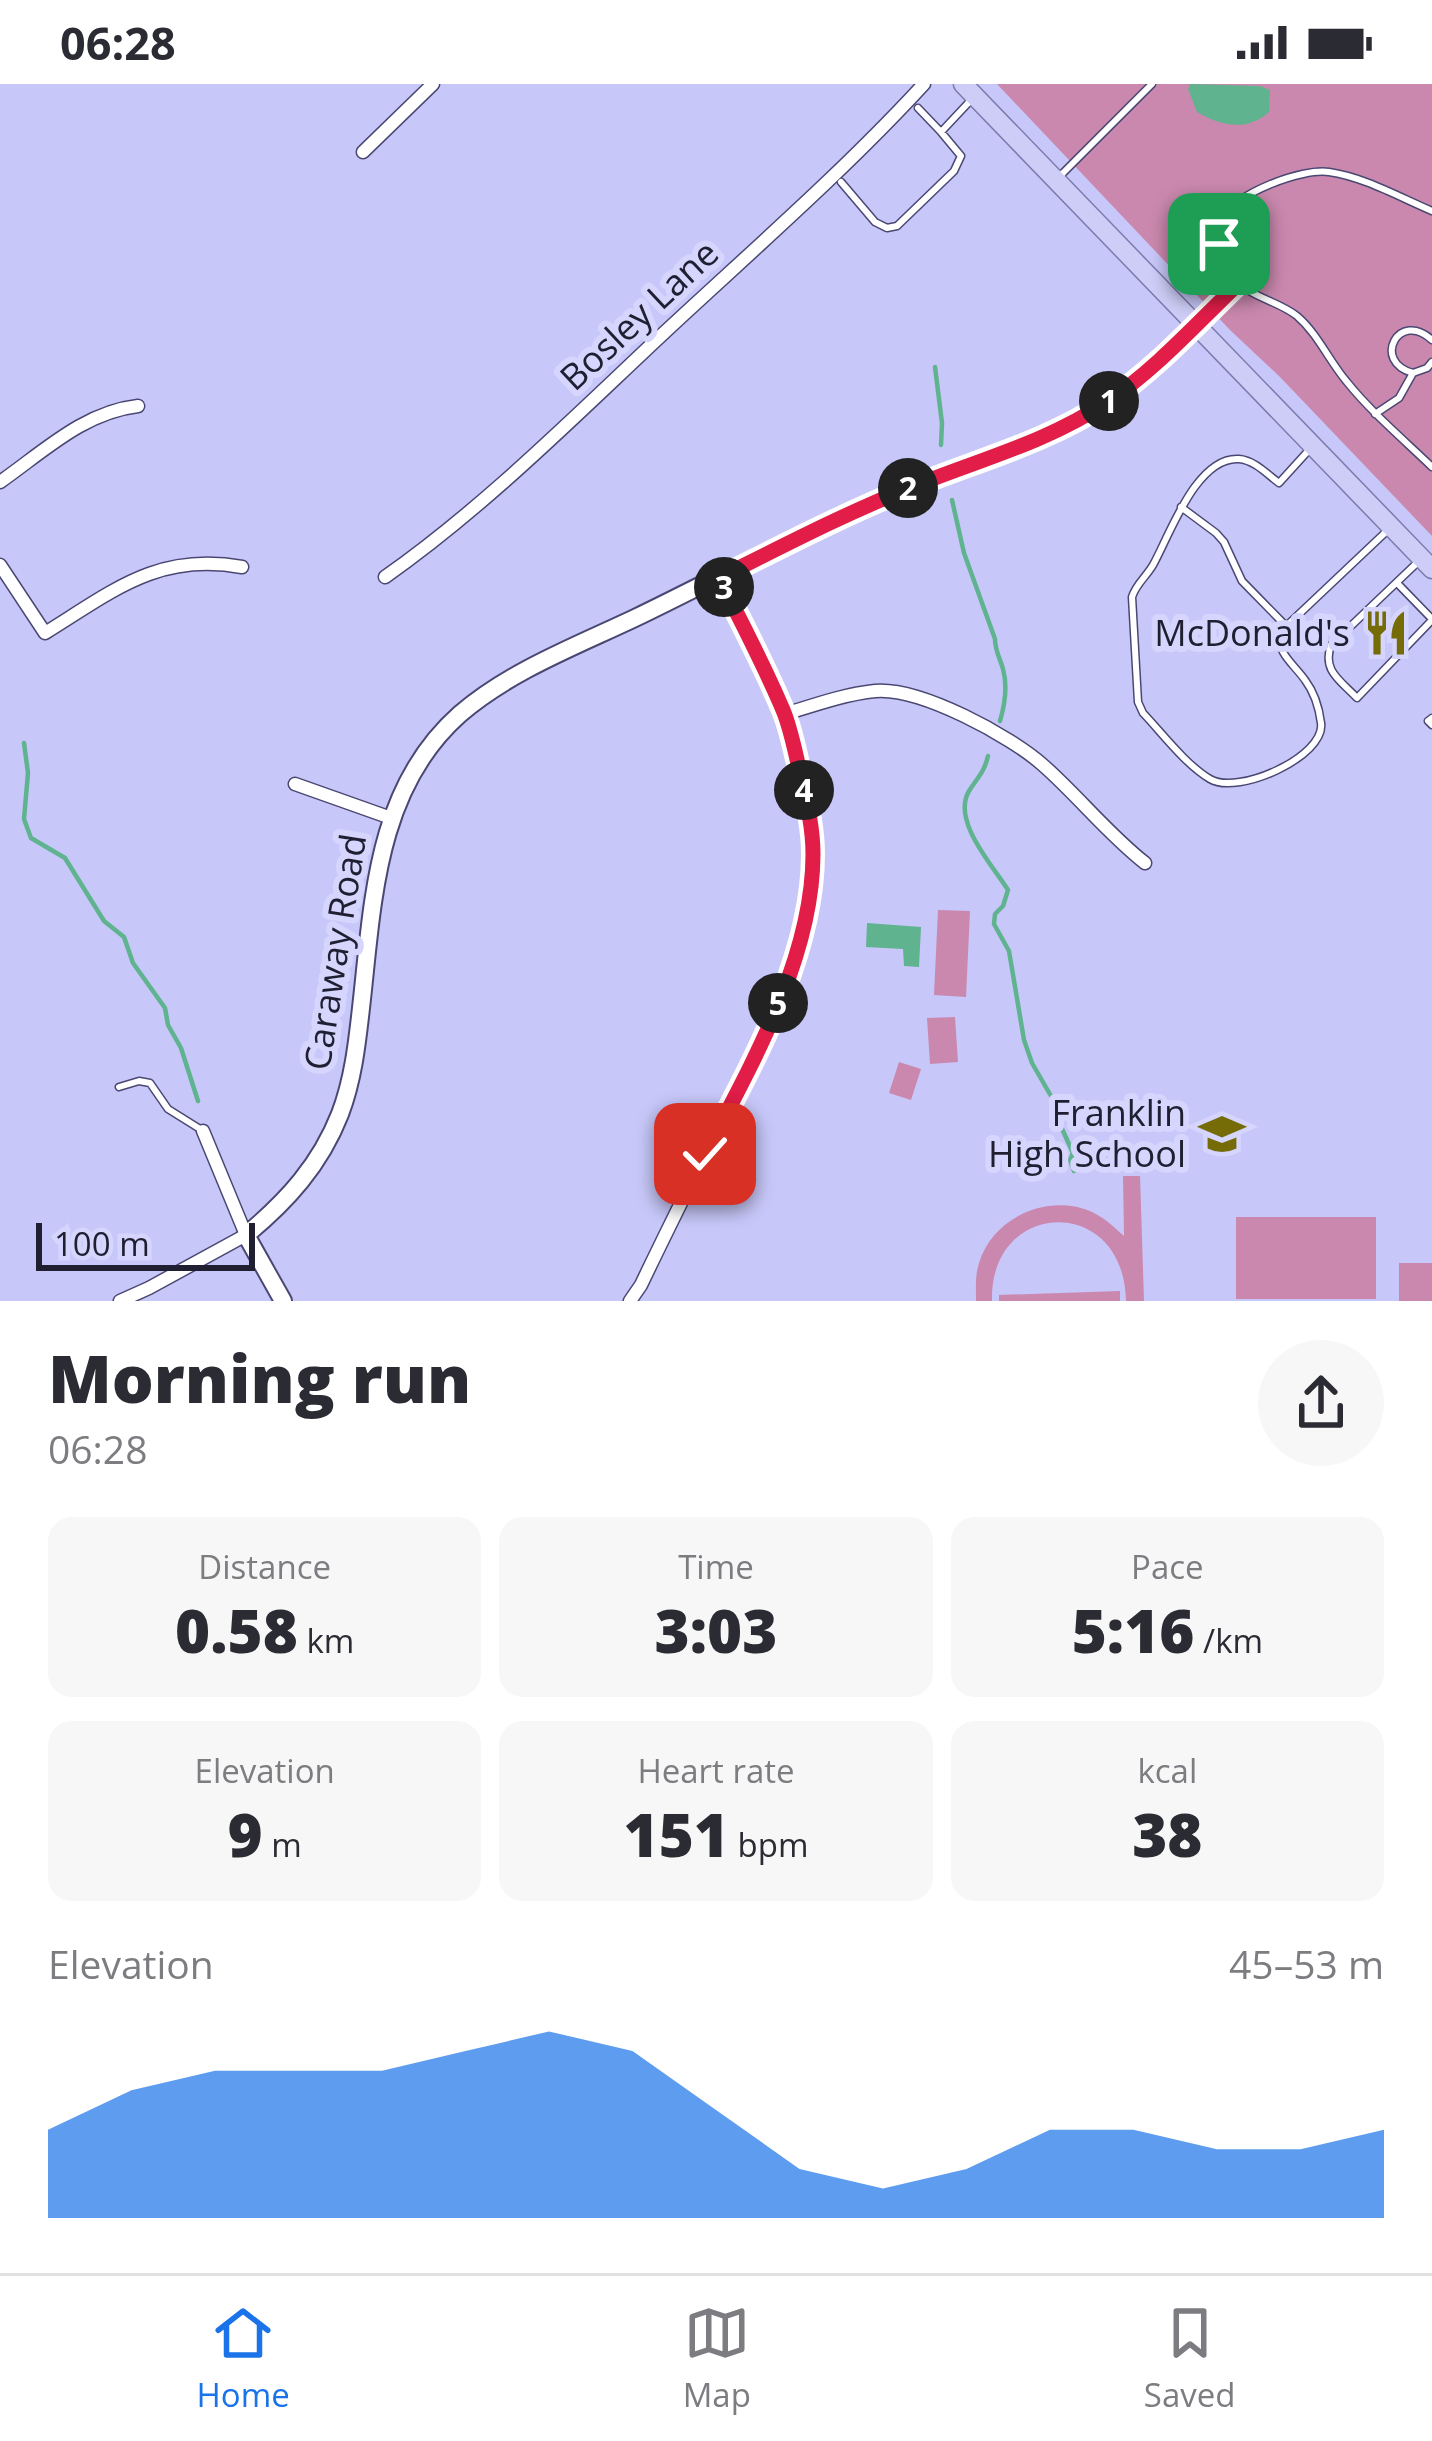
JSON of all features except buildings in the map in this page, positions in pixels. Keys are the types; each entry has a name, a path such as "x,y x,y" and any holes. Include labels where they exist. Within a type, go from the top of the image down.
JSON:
{"main road":[{"path":"969,90 1427,563"}],"street":[{"path":"363,152 434,84"},
{"name":"Bosley Lane","path":"385,578 430,545 589,404 924,84"},
{"path":"1196,326 1238,284"},
{"name":"Caraway Road","path":"120,1301 246,1235 311,1170 340,1112 356,1048 373,899 391,818 411,775 451,723 484,696 550,659 868,504 1051,433 1124,389 1196,326"},
{"path":"0,482 86,422 117,408 138,406"},
{"path":"0,565 45,633 119,587 165,568 212,561 242,567"},
{"path":"629,1301 775,1012 812,877 812,834 785,714 719,578"},
{"path":"785,714 873,691 928,699 1042,764 1145,863"},
{"path":"295,784 391,818"},
{"path":"203,1131 246,1235 283,1301"}],"lane":[{"path":"1056,179 1152,84"},
{"path":"941,132 969,90"},
{"path":"842,182 875,222 887,228 897,226 954,171 961,156 918,108"},
{"path":"1432,211 1342,175 1311,171 1244,198 1223,216 1219,229 1219,244 1238,284 1298,317 1345,380 1432,466"},
{"path":"1413,373 1398,366 1391,352 1393,344 1411,329 1432,340"},
{"path":"1376,414 1399,398 1413,373 1432,362"},
{"path":"1312,446 1279,483 1244,459 1225,461 1198,484 1181,507 1132,597 1138,702 1155,726 1211,780 1253,781 1316,745 1322,734 1315,696 1280,648 1279,633 1391,527"},
{"path":"1181,507 1224,542 1242,581 1286,626"},
{"path":"1397,583 1432,620 1357,698 1329,669 1331,645 1397,583 1427,563"},
{"path":"119,1087 150,1083 168,1109 203,1131"}],"shaded area":[{"path":"997,84 1432,84 1432,536 1230,330"},
{"path":"1190,84 1260,86 1270,90 1269,112 1243,124 1215,121 1197,112"},
{"path":"938,910 970,911 966,997 934,995"},
{"path":"867,923 921,927 919,967 904,966 903,949 866,947"},
{"path":"955,1017 958,1062 930,1064 927,1018"},
{"path":"899,1062 921,1069 911,1100 889,1093"},
{"path":"1123,1176 1140,1176 1144,1301 1126,1301 1120,1266 1104,1241 1082,1227 1057,1222 1033,1228 1011,1243 997,1267 992,1301 976,1301 978,1268 986,1246 1026,1212 1060,1205 1077,1207 1098,1215 1124,1236"},
{"path":"1236,1217 1376,1217 1376,1299 1236,1299"},
{"path":"1399,1263 1432,1263 1432,1301 1399,1301"},
{"path":"1120,1291 1120,1301 999,1301 999,1295"}],"waterway":[{"path":"935,367 941,445"},
{"path":"952,500 964,553 1005,676 1000,721"},
{"path":"24,743 28,773 24,819 31,838 65,858 104,921 124,937 133,963 165,1008 198,1101"},
{"path":"988,756 969,791 966,816 976,843 1008,890 994,924 1009,951 1024,1040 1055,1103 1073,1153 1074,1171"}],"place":[{"name":"McDonald's","path":"1386,633"},
{"name":"Franklin High School","path":"1222,1134"}],"route":[{"path":"705,1154 788,976 804,919 813,850 785,714 719,578 868,504 1016,448 1105,403 1147,371 1238,284 1219,244"}]}
